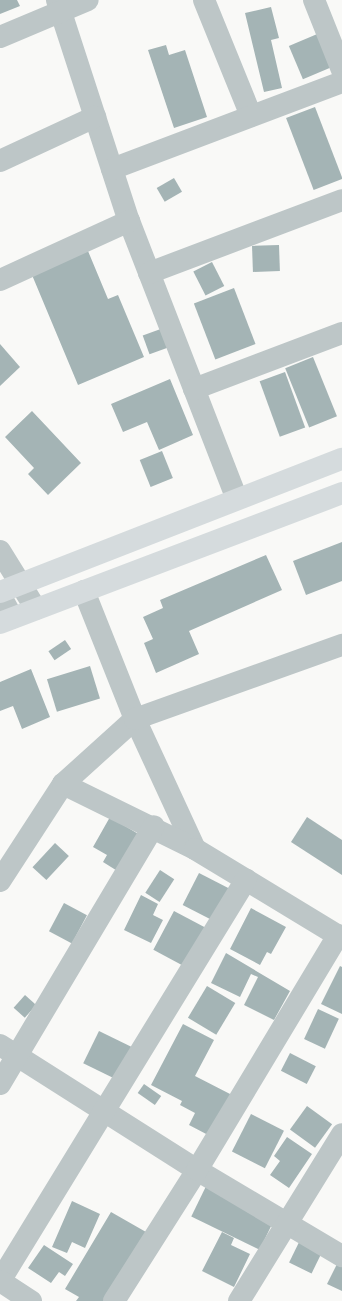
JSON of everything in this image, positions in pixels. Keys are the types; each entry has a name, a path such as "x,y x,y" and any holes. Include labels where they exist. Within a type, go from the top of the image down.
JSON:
{"main road":[{"path":"0,593 342,459"},
{"path":"7,621 342,493"}],"street":[{"path":"0,37 59,6 88,0"},
{"path":"204,0 251,116"},
{"path":"314,0 342,70"},
{"path":"59,6 129,221 237,499"},
{"path":"112,169 342,82"},
{"path":"0,161 95,117"},
{"path":"150,273 342,200"},
{"path":"0,280 129,221"},
{"path":"194,389 342,333"},
{"path":"0,551 22,584 36,609"},
{"path":"84,591 135,720 195,849"},
{"path":"0,593 7,621"},
{"path":"0,881 64,784 135,720 342,645"},
{"path":"64,784 154,826 246,879 340,936 197,1170 114,1301"},
{"path":"0,1084 9,1051 154,826"},
{"path":"31,1301 0,1281 105,1113 246,879"},
{"path":"9,1051 197,1170 342,1256"},
{"path":"239,1301 342,1134"}],"building":[{"path":"0,0 17,0 20,6 0,14"},
{"path":"271,7 279,38 271,40 282,88 264,92 245,13"},
{"path":"322,32 336,65 303,79 289,46"},
{"path":"166,45 169,55 185,50 207,117 174,128 148,50"},
{"path":"315,107 342,179 314,190 286,118"},
{"path":"174,178 182,192 165,202 157,188"},
{"path":"279,245 280,271 253,272 252,246"},
{"path":"88,251 108,299 118,295 144,357 78,385 32,275"},
{"path":"212,262 224,286 206,296 193,272"},
{"path":"234,288 256,344 215,359 194,303"},
{"path":"169,326 176,345 150,354 143,336"},
{"path":"0,344 20,367 0,386"},
{"path":"313,357 337,416 309,428 285,368"},
{"path":"285,372 305,427 280,437 260,381"},
{"path":"170,379 193,435 159,450 147,422 123,432 111,404"},
{"path":"32,411 81,463 48,495 28,474 34,468 5,437"},
{"path":"162,451 173,478 151,487 140,460"},
{"path":"342,542 342,581 306,595 293,561"},
{"path":"266,555 282,590 189,631 199,654 156,673 144,643 153,639 143,617 163,608 160,600"},
{"path":"65,640 71,649 55,660 48,651"},
{"path":"90,666 100,699 57,712 47,679"},
{"path":"31,669 50,717 22,729 13,706 0,711 0,682"},
{"path":"110,817 140,835 119,872 103,862 107,855 93,847"},
{"path":"307,817 342,840 342,875 291,842"},
{"path":"55,843 69,856 46,880 32,867"},
{"path":"160,870 174,879 160,902 145,893"},
{"path":"199,873 230,889 214,921 183,905"},
{"path":"141,895 158,904 153,915 163,920 151,943 124,930"},
{"path":"64,903 87,915 72,943 49,931"},
{"path":"251,908 286,927 271,954 267,952 260,965 230,949"},
{"path":"174,911 208,929 187,968 153,950"},
{"path":"226,953 290,991 274,1020 244,1005 258,977 251,974 240,997 211,983"},
{"path":"340,966 342,967 342,1014 321,1004"},
{"path":"207,986 235,1003 216,1035 188,1018"},
{"path":"25,995 36,1005 25,1018 14,1008"},
{"path":"318,1009 339,1019 325,1049 304,1039"},
{"path":"183,1024 214,1040 195,1076 232,1095 210,1136 189,1125 195,1113 180,1105 182,1101 151,1085"},
{"path":"99,1031 132,1047 116,1080 83,1063"},
{"path":"290,1053 316,1066 307,1084 281,1071"},
{"path":"144,1084 161,1096 155,1105 138,1093"},
{"path":"307,1106 332,1124 315,1148 290,1129"},
{"path":"251,1114 284,1131 265,1168 232,1151"},
{"path":"287,1137 312,1154 289,1188 270,1175 280,1161 274,1156"},
{"path":"211,1176 279,1209 260,1250 191,1216"},
{"path":"72,1201 100,1214 85,1248 72,1242 67,1253 52,1247"},
{"path":"111,1212 146,1232 105,1301 76,1301 79,1297 65,1289"},
{"path":"222,1232 234,1238 231,1245 250,1254 234,1287 202,1271"},
{"path":"304,1232 326,1243 312,1274 289,1263"},
{"path":"44,1245 73,1264 65,1276 59,1272 51,1283 28,1268"},
{"path":"342,1256 342,1291 327,1284"}]}
